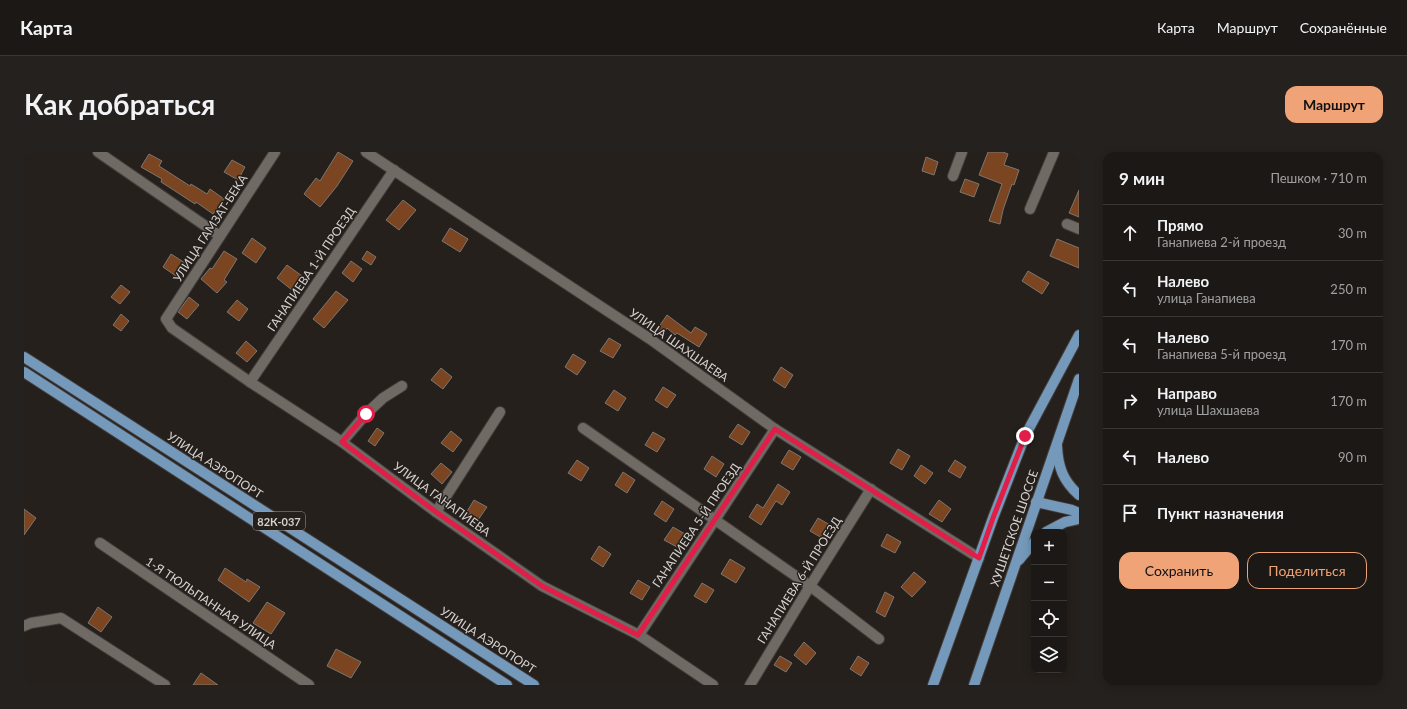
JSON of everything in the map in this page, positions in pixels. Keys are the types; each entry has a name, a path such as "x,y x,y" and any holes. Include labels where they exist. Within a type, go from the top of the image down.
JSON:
{"main road":[{"path":"933,685 993,518 1025,436 1079,335"},
{"name":"УЛИЦА АЭРОПОРТ","path":"24,357 534,685"},
{"path":"24,372 507,685"},
{"name":"ХУШЕТСКОЕ ШОССЕ","path":"974,685 1079,379"},
{"path":"1058,440 1059,463 1063,476 1072,489 1079,495"},
{"path":"1036,502 1079,513"},
{"path":"1052,529 1065,522 1079,519"},
{"path":"1014,568 1031,546"}],"street":[{"path":"98,152 220,236"},
{"name":"УЛИЦА ГАМЗАТ-БЕКА","path":"166,319 275,152"},
{"name":"УЛИЦА ШАХШАЕВА","path":"366,152 650,339 775,429 979,558"},
{"path":"953,176 962,152"},
{"path":"1030,209 1054,152"},
{"name":"ГАНАПИЕВА 1-Й ПРОЕЗД","path":"250,382 394,170"},
{"path":"1067,224 1079,229"},
{"name":"УЛИЦА ГАНАПИЕВА","path":"166,319 172,328 250,382 342,442 436,512 542,586 638,635 713,685"},
{"path":"342,442 366,414 384,398 402,386"},
{"path":"436,512 500,412"},
{"path":"583,428 810,586 879,639"},
{"name":"ГАНАПИЕВА 5-Й ПРОЕЗД","path":"638,635 775,429"},
{"name":"ГАНАПИЕВА 6-Й ПРОЕЗД","path":"750,685 871,489"},
{"name":"1-Я ТЮЛЬПАННАЯ УЛИЦА","path":"100,543 309,685"},
{"path":"24,626 31,623 61,618 165,685"}],"building":[{"path":"338,152 353,161 337,186 320,207 304,194 316,178 320,181"},
{"path":"988,152 1003,152 1008,154 1004,165 1019,170 1014,185 1012,184 1000,224 989,221 1002,184 979,175"},
{"path":"149,154 162,161 159,166 190,186 191,184 207,194 210,189 224,199 213,214 196,202 195,204 161,182 162,179 141,167"},
{"path":"926,157 938,162 934,175 922,171"},
{"path":"232,160 245,167 238,180 224,172"},
{"path":"965,179 979,184 974,197 960,192"},
{"path":"1079,190 1079,217 1069,213"},
{"path":"403,200 416,210 399,230 386,220"},
{"path":"450,228 468,239 460,252 442,241"},
{"path":"252,238 266,248 256,263 242,253"},
{"path":"1057,239 1079,248 1079,268 1050,256"},
{"path":"224,251 237,259 224,280 227,282 217,293 201,279 210,268 212,269"},
{"path":"367,251 376,257 371,265 362,259"},
{"path":"171,254 185,263 176,276 163,267"},
{"path":"351,261 362,269 353,282 342,273"},
{"path":"287,265 302,276 292,290 277,278"},
{"path":"1028,271 1049,283 1042,294 1022,281"},
{"path":"121,285 130,292 120,304 111,297"},
{"path":"336,291 348,300 324,328 313,319"},
{"path":"189,297 199,305 187,319 178,312"},
{"path":"237,300 248,309 239,321 227,312"},
{"path":"121,314 129,321 121,331 113,325"},
{"path":"667,315 691,333 695,327 707,334 699,347 677,333 675,335 667,328 662,335 656,331"},
{"path":"609,338 621,345 613,358 600,351"},
{"path":"246,341 257,351 247,362 236,353"},
{"path":"573,354 586,362 577,375 565,367"},
{"path":"781,367 793,375 785,388 773,380"},
{"path":"441,368 452,377 443,389 431,380"},
{"path":"663,387 676,395 667,408 655,400"},
{"path":"614,390 626,398 618,411 605,403"},
{"path":"738,424 750,432 742,445 729,437"},
{"path":"377,428 384,433 375,446 368,441"},
{"path":"451,431 462,440 453,452 441,443"},
{"path":"653,432 665,439 657,452 645,445"},
{"path":"898,449 910,456 902,470 890,463"},
{"path":"789,450 801,457 793,470 781,463"},
{"path":"712,456 724,464 716,477 704,469"},
{"path":"577,460 589,468 581,481 568,473"},
{"path":"955,460 966,467 960,478 948,471"},
{"path":"441,463 452,472 442,484 431,474"},
{"path":"921,465 933,473 925,484 914,476"},
{"path":"623,472 635,480 627,493 615,485"},
{"path":"778,484 790,492 782,505 776,501 761,525 749,517 757,504 763,508"},
{"path":"474,500 487,507 478,520 466,513"},
{"path":"939,500 951,509 942,522 929,514"},
{"path":"662,501 674,509 666,522 654,514"},
{"path":"24,509 36,518 24,535"},
{"path":"818,518 830,525 822,538 810,531"},
{"path":"673,527 685,534 677,547 664,540"},
{"path":"887,534 901,542 895,553 881,546"},
{"path":"599,546 611,554 603,567 591,559"},
{"path":"730,559 745,568 736,583 721,574"},
{"path":"225,568 246,582 247,579 260,587 249,602 218,580"},
{"path":"914,572 926,582 912,597 901,587"},
{"path":"638,580 650,587 642,600 630,593"},
{"path":"702,583 714,590 706,603 694,596"},
{"path":"885,592 894,597 885,617 876,612"},
{"path":"267,602 285,613 271,634 253,623"},
{"path":"98,607 112,617 101,632 88,623"},
{"path":"804,642 816,653 806,665 794,655"},
{"path":"336,649 361,662 351,678 327,666"},
{"path":"780,656 792,663 786,672 774,665"},
{"path":"858,656 869,663 861,676 850,669"},
{"path":"201,673 218,685 193,685"}],"route":[{"path":"366,414 342,442 436,512 542,586 638,635 775,429 979,558 1025,436"}]}
